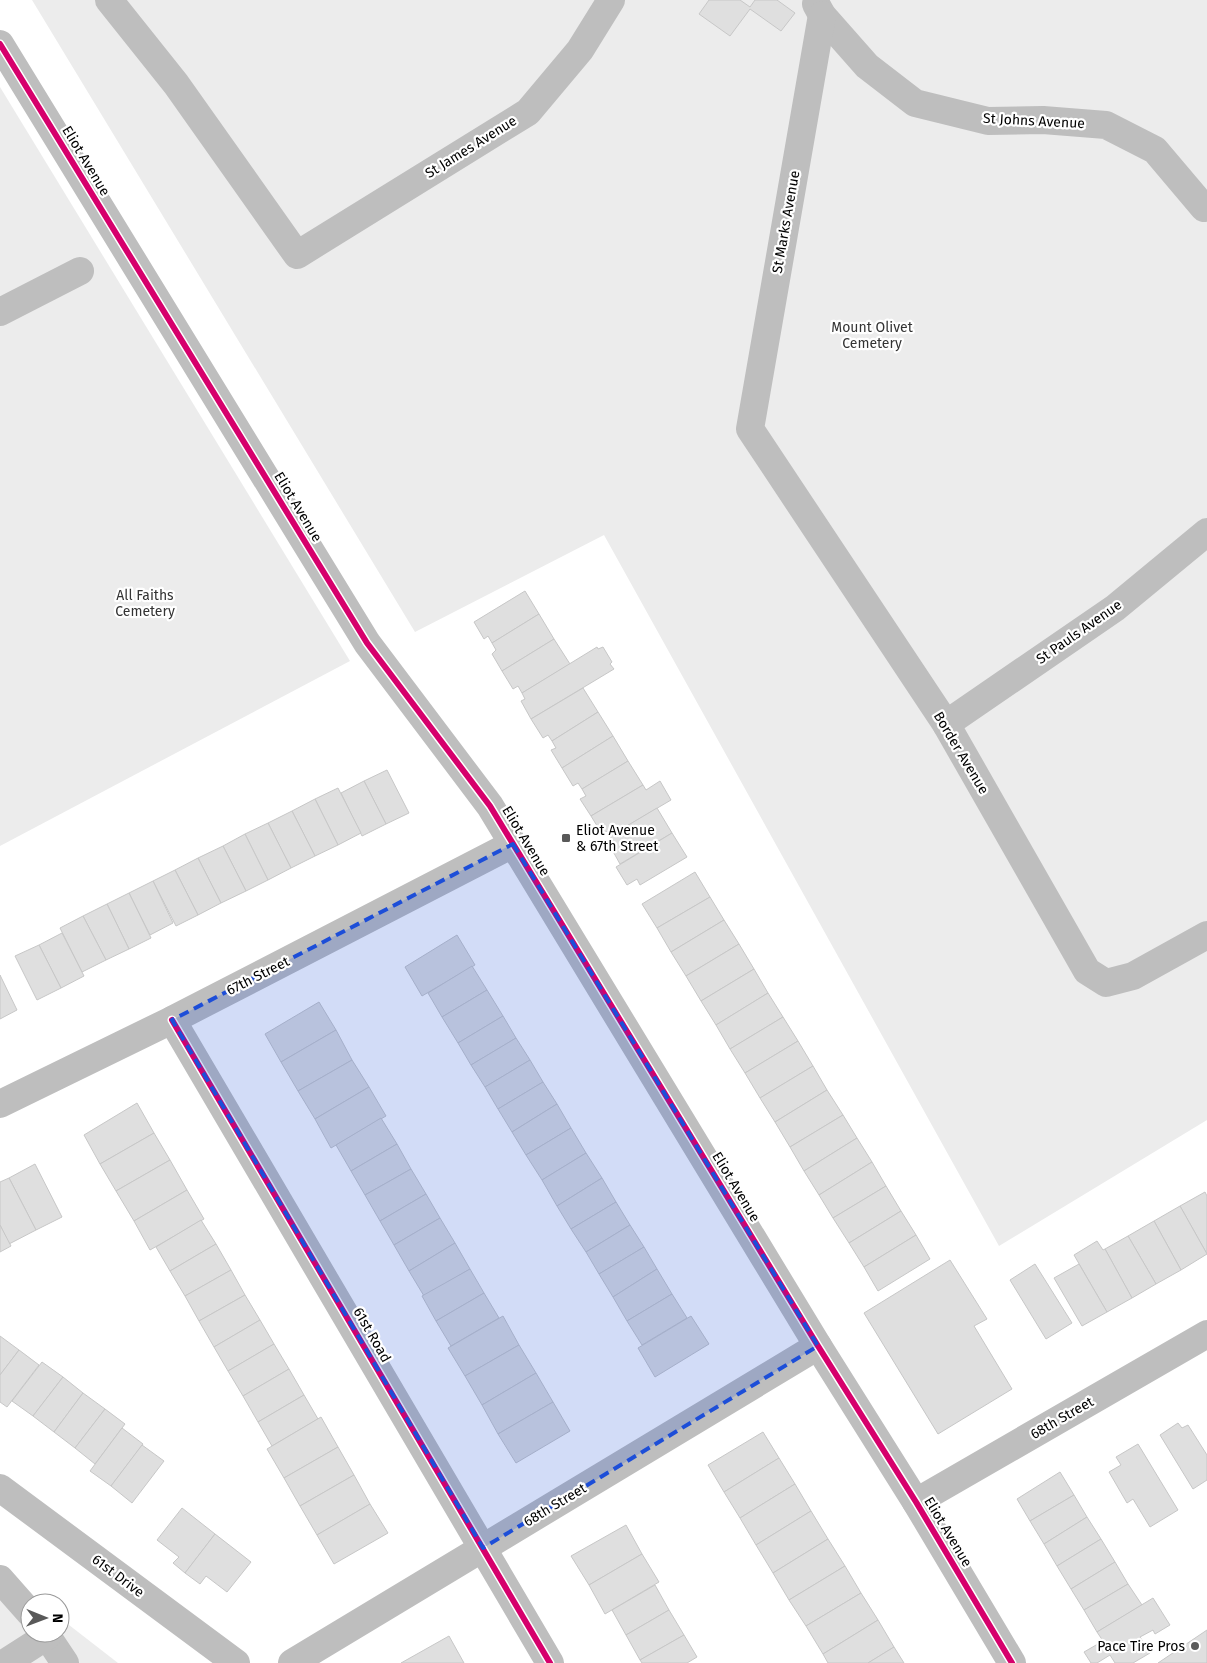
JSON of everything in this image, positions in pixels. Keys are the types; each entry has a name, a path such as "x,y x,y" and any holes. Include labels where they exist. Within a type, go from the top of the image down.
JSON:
{"street":[{"name":"St James Avenue","path":"109,0 176,84 297,255 528,112 580,50 611,0"},
{"name":"St Johns Avenue","path":"818,8 867,66 915,103 988,121 1043,120 1106,126 1155,150 1204,208 1207,207"},
{"name":"St Marks Avenue","path":"750,429 818,8"},
{"name":"Eliot Avenue","path":"0,44 367,643 490,806 514,844 818,1346 916,1502 1012,1663"},
{"path":"0,312 80,271"},
{"name":"Border Avenue","path":"750,429 946,724 1088,971 1106,983 1133,976 1207,935"},
{"name":"St Pauls Avenue","path":"946,724 1115,608 1207,532"},
{"name":"67th Street","path":"0,1104 172,1020 514,844"},
{"name":"61st Road","path":"172,1020 550,1663"},
{"name":"68th Street","path":"916,1502 1207,1334"},
{"name":"68th Street","path":"292,1663 818,1346"},
{"name":"61st Drive","path":"0,1488 236,1663"},
{"path":"0,1579 20,1602"},
{"path":"5,1663 33,1643"},
{"path":"52,1643 65,1663"}],"highlighted area":[{"path":"513,844 818,1346 483,1548 172,1020"}],"green space":[{"name":"Mount Olivet Cemetery","path":"32,0 1207,0 1207,1120 999,1246 604,535 415,632"},
{"name":"All Faiths Cemetery","path":"0,87 350,661 0,846"},
{"path":"0,1572 27,1593 20,1593 20,1643 70,1643 70,1626 118,1663 0,1663"}],"building":[{"path":"709,0 740,0 750,7 755,0 777,0 795,13 781,31 750,9 730,36 699,14"},
{"path":"525,591 539,614 492,643 488,636 484,639 474,622"},
{"path":"539,614 554,639 502,671 492,654 496,650 492,643"},
{"path":"554,639 570,664 522,693 518,686 513,689 502,671"},
{"path":"597,647 598,649 603,647 614,669 531,719 521,701 525,699 522,693"},
{"path":"583,688 598,712 552,741 548,735 543,738 531,719"},
{"path":"598,712 613,736 562,768 551,750 556,748 552,741"},
{"path":"613,736 628,761 582,789 578,783 573,786 562,768"},
{"path":"628,761 643,785 591,816 580,799 586,796 582,789"},
{"path":"387,770 409,813 386,824 364,781"},
{"path":"364,781 386,824 362,836 341,793"},
{"path":"660,781 671,800 610,836 607,831 602,834 591,816 643,785 646,790"},
{"path":"338,788 361,833 338,845 315,799"},
{"path":"315,799 338,845 315,856 292,811"},
{"path":"657,808 672,833 620,864 610,846 614,843 610,836"},
{"path":"292,811 315,856 291,868 268,823"},
{"path":"268,823 291,868 268,880 245,834"},
{"path":"672,833 687,857 640,885 637,879 627,885 616,867"},
{"path":"245,834 268,880 246,891 223,846"},
{"path":"223,846 246,891 221,903 198,858"},
{"path":"198,858 221,903 198,915 175,870"},
{"path":"175,870 198,915 176,926 153,881"},
{"path":"695,872 710,897 657,928 642,904"},
{"path":"153,881 173,923 150,935 129,893"},
{"path":"129,893 151,938 129,949 107,904"},
{"path":"710,897 724,920 671,952 657,928"},
{"path":"107,904 129,949 106,960 83,916"},
{"path":"83,916 106,960 82,972 60,928"},
{"path":"724,920 739,944 686,976 671,952"},
{"path":"62,933 84,976 61,988 39,945"},
{"path":"457,935 475,965 422,996 405,967"},
{"path":"739,944 754,969 701,1001 686,976"},
{"path":"39,945 61,988 37,1000 15,956"},
{"path":"472,966 487,990 442,1017 428,993"},
{"path":"754,969 768,993 716,1025 701,1001"},
{"path":"0,975 17,1010 0,1019"},
{"path":"487,990 503,1016 458,1043 442,1017"},
{"path":"768,993 783,1017 730,1049 716,1025"},
{"path":"319,1002 336,1030 281,1062 265,1034"},
{"path":"503,1016 516,1038 471,1065 458,1043"},
{"path":"783,1017 798,1041 745,1073 730,1049"},
{"path":"336,1030 352,1060 298,1091 281,1062"},
{"path":"516,1038 530,1060 485,1087 471,1065"},
{"path":"798,1041 813,1066 760,1098 745,1073"},
{"path":"352,1060 369,1087 315,1119 298,1091"},
{"path":"530,1060 543,1082 498,1109 485,1087"},
{"path":"813,1066 827,1090 775,1122 760,1098"},
{"path":"543,1082 557,1104 512,1132 498,1109"},
{"path":"369,1087 386,1116 331,1148 315,1119"},
{"path":"827,1090 843,1115 790,1147 775,1122"},
{"path":"137,1103 154,1133 100,1164 84,1135"},
{"path":"557,1104 571,1128 526,1155 512,1132"},
{"path":"843,1115 857,1138 804,1171 790,1147"},
{"path":"381,1118 397,1144 351,1171 336,1145"},
{"path":"571,1128 586,1153 542,1180 526,1155"},
{"path":"154,1133 170,1160 116,1191 100,1164"},
{"path":"857,1138 872,1162 819,1195 804,1171"},
{"path":"397,1144 411,1169 365,1195 351,1171"},
{"path":"586,1153 602,1178 557,1206 542,1180"},
{"path":"170,1160 187,1190 134,1221 116,1191"},
{"path":"872,1162 886,1186 833,1218 819,1195"},
{"path":"35,1164 62,1217 36,1230 9,1178"},
{"path":"411,1169 426,1194 380,1221 365,1195"},
{"path":"9,1178 36,1230 9,1244 0,1225 0,1182"},
{"path":"602,1178 616,1202 571,1229 557,1206"},
{"path":"886,1186 901,1211 849,1243 833,1218"},
{"path":"187,1190 204,1219 150,1250 134,1221"},
{"path":"1205,1192 1207,1196 1207,1254 1180,1206"},
{"path":"426,1194 440,1218 394,1245 380,1221"},
{"path":"616,1202 630,1225 586,1252 571,1229"},
{"path":"1180,1206 1207,1254 1181,1270 1154,1221"},
{"path":"901,1211 916,1235 864,1267 849,1243"},
{"path":"440,1218 455,1243 409,1271 394,1245"},
{"path":"201,1220 216,1244 170,1271 156,1247"},
{"path":"1154,1221 1181,1270 1156,1284 1128,1236"},
{"path":"0,1225 11,1246 0,1252"},
{"path":"630,1225 644,1247 599,1274 586,1252"},
{"path":"916,1235 930,1259 878,1291 864,1267"},
{"path":"1128,1236 1156,1284 1132,1298 1105,1249"},
{"path":"1097,1241 1103,1250 1105,1249 1132,1298 1107,1312 1074,1255"},
{"path":"455,1243 470,1269 424,1296 409,1271"},
{"path":"216,1244 231,1270 185,1296 170,1271"},
{"path":"644,1247 657,1269 613,1297 599,1274"},
{"path":"950,1260 987,1319 974,1326 1012,1389 938,1434 864,1313"},
{"path":"1035,1264 1072,1323 1046,1339 1010,1280"},
{"path":"1079,1264 1107,1312 1082,1326 1054,1278"},
{"path":"470,1269 484,1293 436,1321 422,1296"},
{"path":"657,1269 672,1294 627,1321 613,1297"},
{"path":"231,1270 245,1295 199,1321 185,1296"},
{"path":"484,1293 499,1318 451,1346 436,1321"},
{"path":"672,1294 687,1318 642,1345 627,1321"},
{"path":"245,1295 260,1320 214,1347 199,1321"},
{"path":"503,1316 519,1345 465,1376 448,1348"},
{"path":"691,1316 709,1344 655,1377 638,1348"},
{"path":"260,1320 274,1344 228,1371 214,1347"},
{"path":"0,1336 19,1350 0,1375"},
{"path":"274,1344 289,1369 243,1396 228,1371"},
{"path":"519,1345 536,1373 482,1405 465,1376"},
{"path":"19,1350 39,1365 7,1407 0,1402 0,1375"},
{"path":"42,1362 63,1377 33,1416 12,1401"},
{"path":"289,1369 304,1395 258,1422 243,1396"},
{"path":"536,1373 553,1402 498,1434 482,1405"},
{"path":"63,1377 83,1393 54,1432 33,1416"},
{"path":"83,1393 105,1409 75,1448 54,1432"},
{"path":"304,1395 318,1419 272,1446 258,1422"},
{"path":"553,1402 570,1431 516,1463 498,1434"},
{"path":"105,1409 125,1424 95,1464 75,1448"},
{"path":"321,1417 338,1447 284,1478 267,1449"},
{"path":"1178,1423 1182,1428 1188,1425 1207,1455 1207,1480 1193,1489 1160,1435"},
{"path":"122,1428 143,1444 111,1486 90,1471"},
{"path":"763,1432 779,1458 724,1492 708,1465"},
{"path":"1138,1444 1178,1510 1150,1527 1133,1499 1127,1503 1109,1472 1121,1465 1116,1457"},
{"path":"142,1445 164,1461 132,1503 111,1486"},
{"path":"338,1447 354,1475 300,1506 284,1478"},
{"path":"779,1458 795,1484 740,1518 724,1492"},
{"path":"1060,1472 1074,1495 1030,1521 1017,1499"},
{"path":"354,1475 370,1504 317,1535 300,1506"},
{"path":"795,1484 811,1511 756,1545 740,1518"},
{"path":"1074,1495 1087,1517 1044,1544 1030,1521"},
{"path":"370,1504 388,1533 334,1564 317,1535"},
{"path":"182,1508 215,1534 185,1573 173,1563 179,1557 157,1540"},
{"path":"811,1511 828,1539 773,1573 756,1545"},
{"path":"1087,1517 1101,1539 1057,1566 1044,1544"},
{"path":"626,1525 642,1554 589,1585 571,1556"},
{"path":"215,1534 251,1562 227,1592 206,1576 200,1584 185,1573"},
{"path":"828,1539 845,1566 789,1600 773,1573"},
{"path":"1101,1539 1115,1562 1071,1589 1057,1566"},
{"path":"642,1554 659,1582 605,1614 589,1585"},
{"path":"1115,1562 1128,1584 1084,1610 1071,1589"},
{"path":"845,1566 861,1593 806,1626 789,1600"},
{"path":"1128,1584 1142,1605 1097,1632 1084,1610"},
{"path":"655,1585 669,1610 626,1635 612,1610"},
{"path":"861,1593 878,1620 823,1654 806,1626"},
{"path":"1153,1598 1170,1625 1155,1634 1153,1630 1140,1637 1150,1653 1133,1663 1115,1663 1110,1655 1097,1663 1091,1663 1084,1652 1103,1641 1097,1632"},
{"path":"669,1610 684,1635 640,1660 626,1635"},
{"path":"878,1620 894,1647 868,1663 828,1663 823,1654"},
{"name":"Pace Tire Pros","path":"1207,1630 1207,1663 1158,1663"},
{"path":"684,1635 697,1657 687,1663 642,1663 640,1660"},
{"path":"449,1636 464,1663 401,1663"},
{"path":"894,1647 904,1663 868,1663"}],"cycle path":[{"path":"0,44 367,643 490,806 818,1346 916,1502 1012,1663"},
{"path":"172,1020 550,1663"}],"place":[{"name":"Eliot Avenue & 67th Street","path":"566,838"},
{"name":"Pace Tire Pros","path":"1195,1646"}]}
